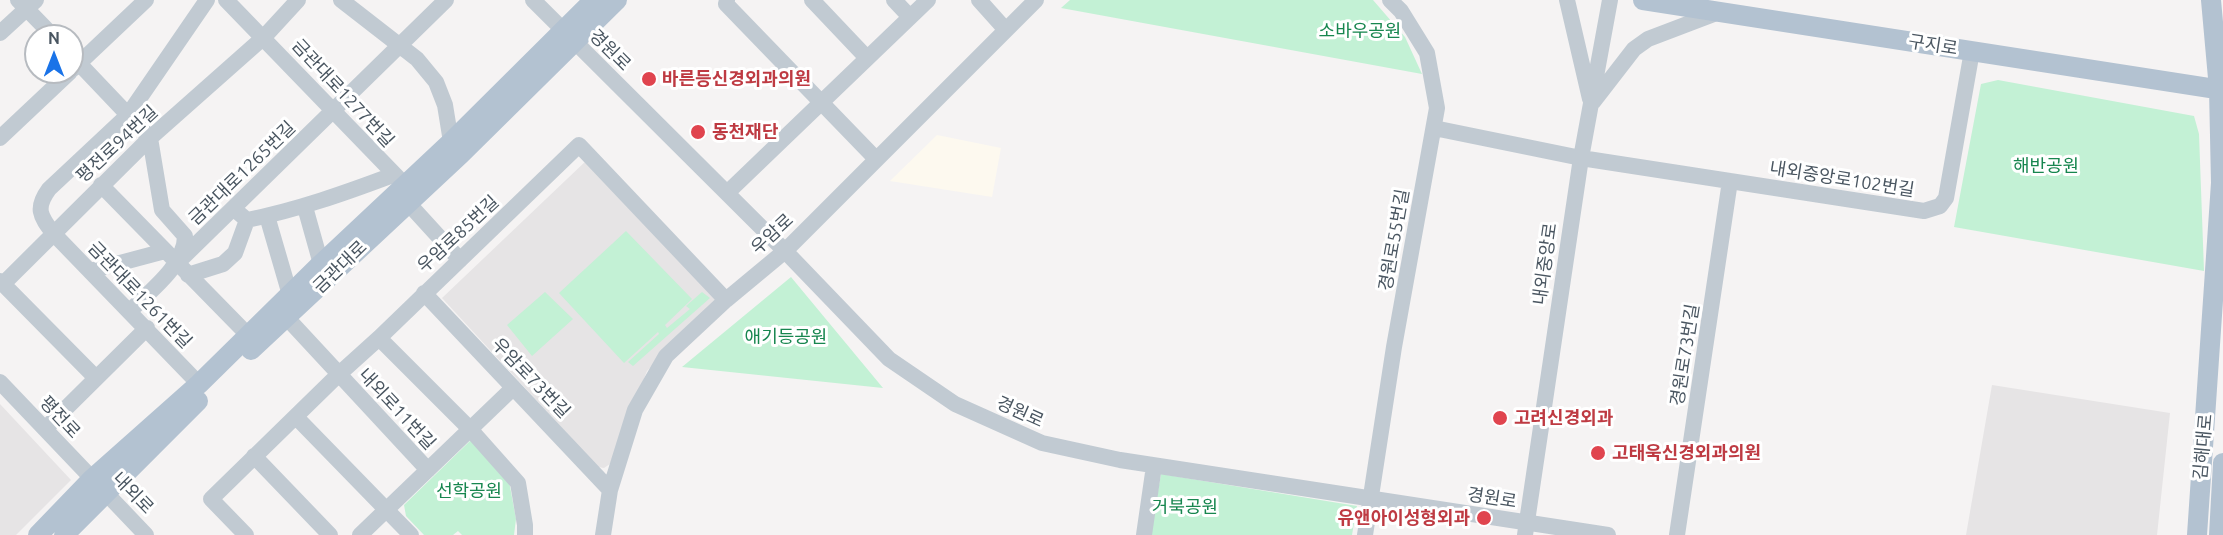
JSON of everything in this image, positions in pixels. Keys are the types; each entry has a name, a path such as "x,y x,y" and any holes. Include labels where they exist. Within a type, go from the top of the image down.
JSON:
{"main road":[{"name":"금관대로","path":"38,535 99,486 287,318 402,188 568,36 594,0"},
{"name":"금관대로","path":"64,535 99,486 321,264 568,36 617,0"},
{"name":"구지로","path":"1642,0 2221,89"},
{"name":"김해대로","path":"2197,535 2221,183 2221,89 2211,0"},
{"name":"김해대로","path":"2219,535 2223,463"}],"street":[{"path":"84,55 146,0"},
{"name":"금관대로1261번길","path":"199,384 53,233 41,218 40,207 49,189 128,115 207,0"},
{"name":"금관대로1277번길","path":"226,0 334,111 402,188"},
{"name":"금관대로1277번길","path":"264,37 298,0"},
{"path":"341,0 417,59 436,82 445,105 451,142"},
{"name":"금관대로1265번길","path":"130,311 183,269 240,215 334,111 446,0"},
{"name":"경원로","path":"533,0 785,251 889,359 955,404 1042,443 1154,465 1371,498 1526,529 1608,535"},
{"path":"727,0 726,4 876,159"},
{"path":"812,0 867,58"},
{"path":"894,0 910,16"},
{"path":"727,193 928,0"},
{"path":"979,0 1005,29"},
{"name":"우암로","path":"603,535 610,490 635,410 666,356 726,300 785,251 1036,0"},
{"name":"경원로55번길","path":"1365,535 1394,347 1437,108 1427,53 1401,11 1390,0"},
{"path":"1567,0 1591,105"},
{"name":"내외중앙로","path":"1526,529 1581,158 1610,0"},
{"path":"1703,0 1719,12"},
{"path":"0,33 27,3 44,24"},
{"path":"1591,105 1634,49 1648,39 1719,12"},
{"name":"평전로94번길","path":"96,378 2,283 150,138 264,37"},
{"name":"내외중앙로102번길","path":"1434,128 1581,158 1924,211 1940,206 1946,198 1972,51"},
{"path":"84,75 150,138 162,210 186,236 183,269"},
{"path":"0,138 54,84"},
{"name":"우암로85번길","path":"246,535 211,499 579,145 726,300"},
{"name":"경원로73번길","path":"1677,535 1730,181"},
{"path":"100,186 248,335"},
{"path":"402,188 460,260"},
{"name":"금관대로1277번길","path":"240,215 267,216 402,188"},
{"path":"305,207 321,264"},
{"path":"183,269 223,264 234,253 240,215"},
{"path":"267,216 290,295"},
{"path":"90,271 165,251"},
{"name":"우암로73번길","path":"424,293 610,490"},
{"name":"내외로11번길","path":"287,318 428,470"},
{"path":"45,429 147,328"},
{"name":"내외로11번길","path":"379,338 470,429"},
{"name":"평전로","path":"0,382 99,486"},
{"name":"내외로11번길","path":"360,535 513,388"},
{"path":"296,417 411,535"},
{"path":"470,429 518,483 525,535"},
{"path":"254,456 330,535"},
{"path":"1144,535 1154,465"},
{"name":"내외로","path":"99,486 146,535"}],"shaded area":[{"path":"937,135 1001,148 992,197 890,181"},
{"path":"588,159 717,299 647,371 610,464 604,468 598,467 442,298"},
{"path":"1992,385 2170,413 2157,535 1966,535"},
{"path":"0,404 71,480 16,535 0,535"}],"green space":[{"name":"소바우공원","path":"1070,0 1373,0 1405,37 1422,74 1061,8"},
{"name":"해반공원","path":"1998,80 2194,116 2199,134 2204,271 1954,227 1981,84"},
{"path":"626,231 692,299 665,325 667,328 690,309 686,306 702,292 710,298 633,366 628,362 659,334 658,332 624,363 559,293"},
{"name":"애기등공원","path":"791,277 883,388 682,367"},
{"path":"545,292 573,319 532,356 507,325"},
{"name":"선학공원","path":"471,440 509,481 516,519 514,535 462,535 458,531 453,535 424,535 406,516 404,505"},
{"name":"거북공원","path":"1161,474 1357,506 1352,535 1150,535"}],"place":[{"name":"바른등신경외과의원","path":"649,79"},
{"name":"동천재단","path":"698,132"},
{"name":"고려신경외과","path":"1500,418"},
{"name":"고태욱신경외과의원","path":"1598,453"},
{"name":"유앤아이성형외과","path":"1484,518"}]}
